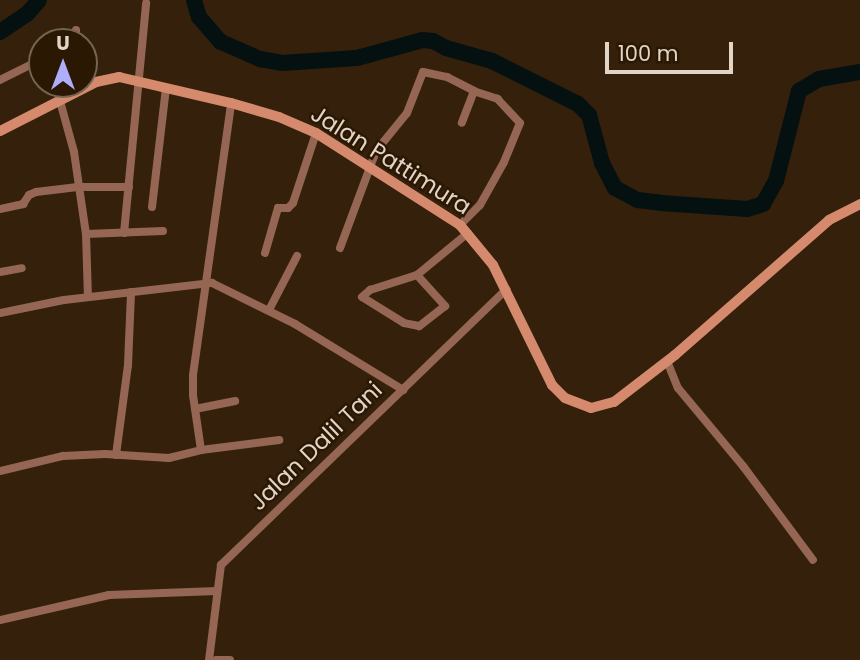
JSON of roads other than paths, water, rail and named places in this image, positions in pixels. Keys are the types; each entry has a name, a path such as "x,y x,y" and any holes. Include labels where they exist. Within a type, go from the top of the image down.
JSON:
{"street":[{"path":"124,233 141,82 146,3"},
{"path":"0,80 28,66"},
{"path":"340,248 376,151 407,113 423,72 438,74 498,99 520,122 504,162 464,229 417,275 370,290 362,297 408,325 419,326 445,306 417,275"},
{"name":"Jalan Pattimura","path":"98,82 111,78 141,82 279,117 316,133 464,229 507,289 552,384 565,398 578,405 603,407 649,376 829,220 860,204"},
{"path":"152,207 166,88"},
{"path":"462,123 474,91"},
{"name":"Jalan Pattimura","path":"0,131 63,98"},
{"path":"60,100 74,152 86,234 88,297"},
{"path":"201,450 194,409 193,375 204,282 232,103"},
{"path":"265,253 278,208 288,208 293,203 316,133"},
{"path":"0,209 23,204 32,193 78,187 129,187"},
{"path":"86,234 163,231"},
{"path":"269,310 297,256"},
{"path":"0,272 22,268"},
{"path":"0,313 88,297 204,282 221,286 269,310 403,390"},
{"name":"Jalan Dalil Tani","path":"209,660 218,573 226,559 507,289"},
{"path":"116,455 128,365 131,292"},
{"path":"665,363 678,388 743,466 813,560"},
{"path":"194,409 235,401"},
{"path":"0,471 63,456 169,458 201,450 279,440"},
{"path":"0,620 109,595 217,591"},
{"path":"216,660 230,660"}],"waterway":[{"path":"0,32 27,14 39,0"},
{"path":"194,0 199,17 221,42 260,59 282,63 357,58 423,40 492,61 578,104 589,115 602,163 615,188 638,200 661,203 747,209 763,204 776,181 799,91 819,79 860,72"}]}
